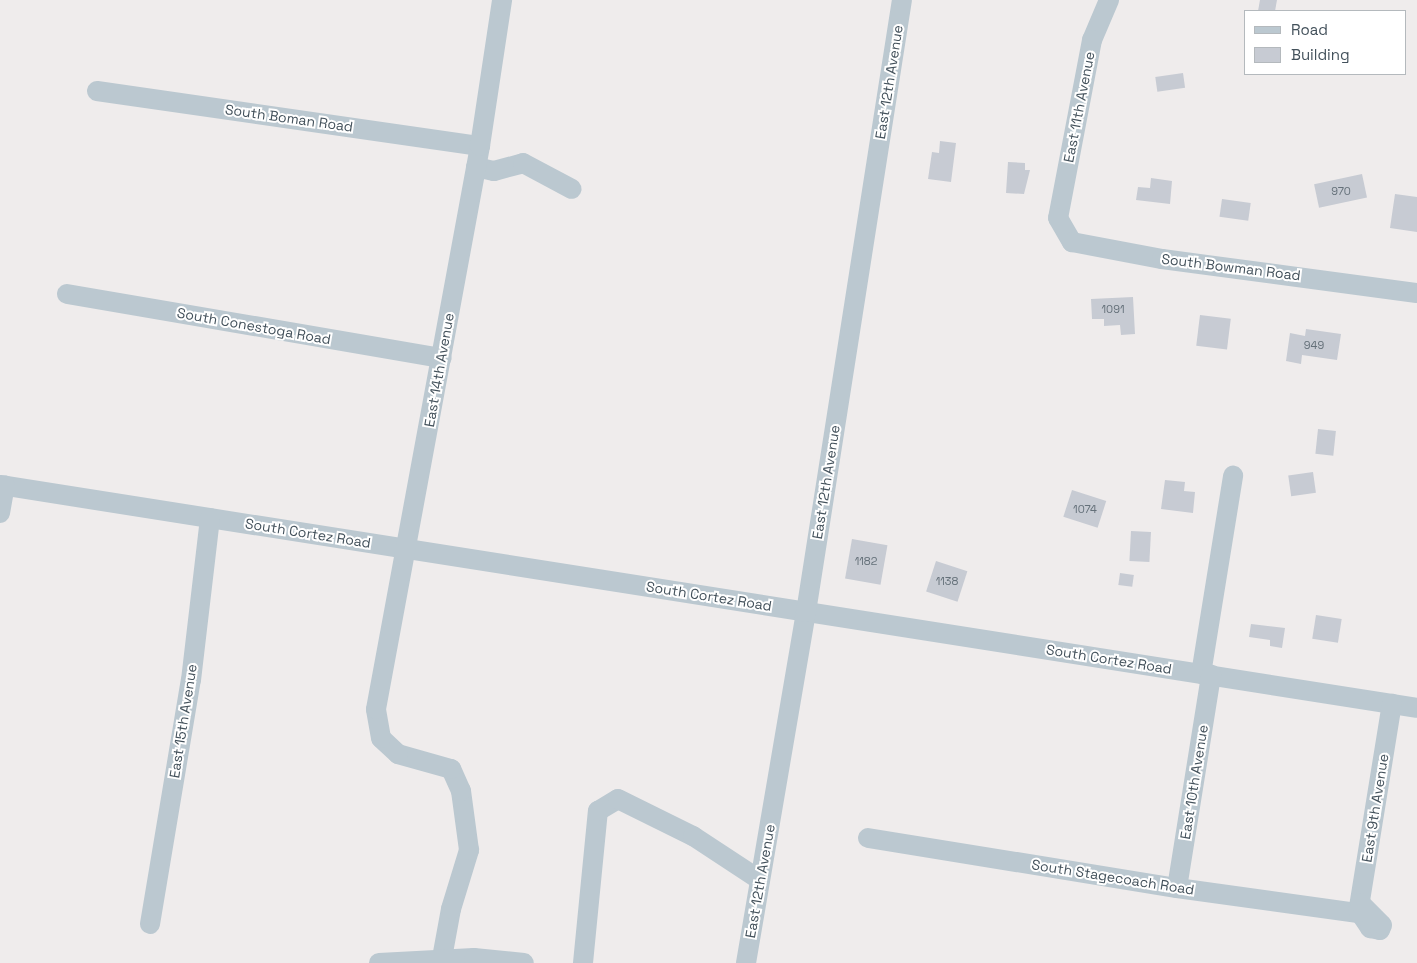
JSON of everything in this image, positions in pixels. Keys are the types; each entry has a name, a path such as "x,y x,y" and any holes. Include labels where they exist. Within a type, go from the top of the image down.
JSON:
{"street":[{"name":"East 14th Avenue","path":"442,958 451,909 469,850 461,791 450,769 398,754 381,738 376,709 480,146 502,0"},
{"name":"East 12th Avenue","path":"746,963 806,612 902,0"},
{"name":"East 11th Avenue","path":"1058,218 1090,48 1109,0"},
{"name":"South Boman Road","path":"98,91 480,146"},
{"path":"476,167 494,171 523,163 572,189"},
{"name":"South Bowman Road","path":"1058,218 1072,242 1162,259 1417,293"},
{"name":"South Conestoga Road","path":"67,294 442,358"},
{"name":"East 10th Avenue","path":"1177,888 1234,476"},
{"name":"South Cortez Road","path":"2,485 1417,708"},
{"path":"0,513 2,485"},
{"name":"East 15th Avenue","path":"150,924 191,680 210,518"},
{"name":"East 9th Avenue","path":"1358,908 1392,704"},
{"path":"583,963 598,811 618,799 693,836 760,880"},
{"name":"South Stagecoach Road","path":"868,838 1177,888 1358,908"},
{"path":"380,963 442,958 517,962"}],"building":[{"path":"1260,0 1277,0 1275,10 1258,10"},
{"path":"1183,73 1185,88 1157,92 1155,77"},
{"path":"940,141 956,143 951,182 928,179 932,152 939,153"},
{"path":"1008,162 1025,163 1025,170 1030,170 1024,194 1006,193"},
{"path":"1362,174 1367,197 1319,208 1314,184"},
{"path":"1151,178 1172,181 1170,204 1136,200 1138,187 1150,188"},
{"path":"1395,194 1417,197 1417,232 1390,228"},
{"path":"1222,199 1251,203 1248,221 1219,217"},
{"path":"1133,297 1135,334 1121,335 1120,325 1104,326 1104,319 1092,319 1091,299"},
{"path":"1200,315 1231,319 1227,350 1196,346"},
{"path":"1306,329 1341,334 1337,360 1302,355 1301,364 1286,361 1290,333 1305,336"},
{"path":"1318,429 1336,431 1333,456 1315,454"},
{"path":"1313,472 1316,493 1291,496 1288,475"},
{"path":"1165,480 1185,482 1184,491 1195,492 1193,513 1161,509"},
{"path":"1072,490 1106,501 1098,528 1063,517"},
{"path":"1131,531 1151,532 1149,562 1129,561"},
{"path":"852,539 887,545 881,585 845,578"},
{"path":"936,561 967,571 957,602 926,591"},
{"path":"1120,573 1134,575 1132,587 1118,585"},
{"path":"1316,615 1342,619 1338,643 1312,639"},
{"path":"1251,624 1285,628 1282,648 1270,646 1270,640 1249,637"}]}
